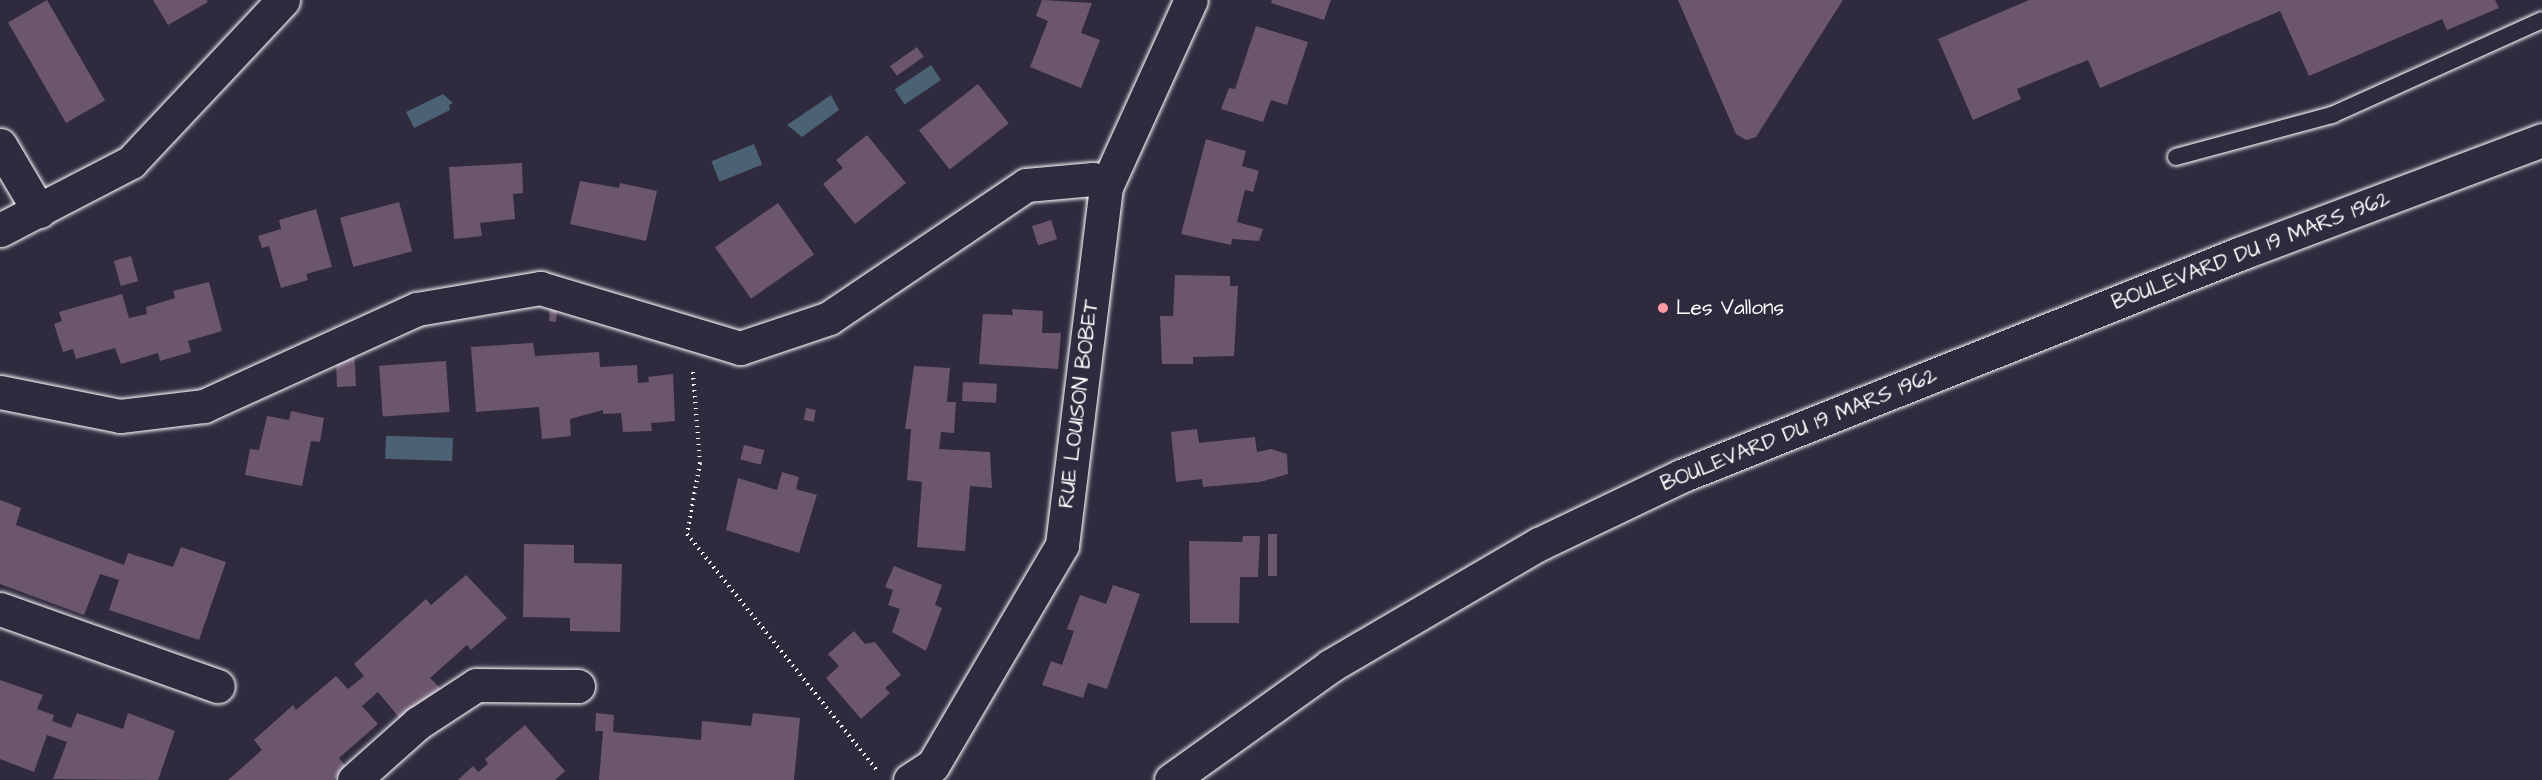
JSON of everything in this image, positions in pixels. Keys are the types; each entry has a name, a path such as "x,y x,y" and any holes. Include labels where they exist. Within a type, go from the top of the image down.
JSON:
{"street":[{"path":"0,230 131,162 283,0"},
{"name":"RUE LOUISON BOBET","path":"910,780 933,765 1062,545 1106,187 1191,0"},
{"path":"2472,169 2542,115"},
{"name":"BOULEVARD DU 19 MARS 1962","path":"1171,780 1330,666 1539,544 1681,476 2239,254 2472,169 2542,140"},
{"path":"0,145 39,211"},
{"path":"0,392 120,416 204,406 417,309 540,288 740,348 818,321 1026,185 1093,179 1106,187"},
{"path":"0,609 218,686"},
{"path":"354,780 418,723 476,685 578,686"}],"lane":[{"path":"2176,157 2332,115 2542,20"}],"path":[{"path":"692,334 700,463 687,534 885,780"}],"water":[{"path":"931,65 941,80 905,105 895,90"},
{"path":"443,94 453,103 449,105 450,110 414,128 406,112"},
{"path":"831,95 839,110 802,137 787,125"},
{"path":"754,144 762,164 720,182 711,161"},
{"path":"386,436 453,438 452,461 385,459"}],"building":[{"path":"47,0 105,100 66,123 8,23"},
{"path":"153,0 206,0 208,2 168,25"},
{"path":"1042,0 1092,3 1081,33 1100,40 1081,88 1030,67 1048,21 1036,16"},
{"path":"1272,0 1331,0 1324,20 1271,3"},
{"path":"1678,0 1843,0 1756,137 1746,140 1736,134"},
{"path":"2029,0 2495,0 2499,8 2447,30 2442,19 2309,76 2280,11 2100,88 2088,60 2017,89 2021,99 1973,120 1938,39"},
{"path":"1256,26 1308,42 1287,105 1271,100 1263,122 1221,109 1229,88 1235,89"},
{"path":"917,47 924,57 897,76 890,66"},
{"path":"978,84 1009,123 950,170 919,130"},
{"path":"867,135 906,183 855,224 823,184 843,168 836,160"},
{"path":"1206,139 1246,151 1242,166 1259,171 1253,192 1245,190 1237,222 1263,229 1259,241 1232,239 1231,245 1181,234"},
{"path":"522,163 523,193 513,194 515,219 480,223 482,236 454,239 449,167"},
{"path":"580,181 619,188 620,183 657,191 646,241 570,224"},
{"path":"399,202 412,251 353,267 340,218"},
{"path":"778,203 814,255 751,299 715,247"},
{"path":"316,209 332,267 306,274 308,280 281,288 269,246 262,248 258,236 281,229 279,220"},
{"path":"1051,220 1057,239 1038,245 1032,226"},
{"path":"131,256 138,281 121,286 114,261"},
{"path":"1175,275 1230,276 1230,286 1238,286 1234,356 1193,357 1193,364 1162,364 1160,316 1173,316"},
{"path":"209,282 222,331 188,341 191,352 160,361 158,353 121,364 115,348 76,359 73,349 63,352 54,324 62,321 59,312 122,294 129,318 147,314 146,307 175,298 173,291"},
{"path":"550,302 557,311 556,322 549,321"},
{"path":"1012,309 1043,311 1042,333 1061,333 1058,369 979,364 983,314 1013,315"},
{"path":"533,343 535,356 599,352 600,367 637,365 638,383 649,382 648,377 673,374 675,421 651,423 652,431 623,432 621,413 603,414 603,410 570,419 571,436 542,439 539,407 476,412 471,347"},
{"path":"354,348 356,386 337,387 336,358"},
{"path":"446,361 450,412 383,417 379,366"},
{"path":"914,366 950,368 947,402 956,402 954,433 941,432 939,449 990,452 992,488 970,486 965,551 917,547 922,482 907,480 911,429 905,429"},
{"path":"963,382 997,384 996,403 962,401"},
{"path":"806,408 816,410 814,422 804,420"},
{"path":"291,411 324,418 320,442 311,441 302,486 245,475 250,449 259,450 267,416 289,420"},
{"path":"1197,429 1199,443 1255,437 1257,452 1271,449 1287,454 1288,474 1260,482 1203,487 1202,479 1176,482 1171,432"},
{"path":"744,445 764,450 761,465 740,460"},
{"path":"782,472 799,477 796,489 817,495 799,553 726,530 738,478 777,490"},
{"path":"0,500 21,508 16,525 124,565 128,553 173,567 181,547 226,562 199,640 109,610 119,580 100,574 84,615 0,584"},
{"path":"1268,534 1277,534 1277,576 1268,576"},
{"path":"1243,536 1260,536 1258,577 1240,577 1239,623 1190,623 1189,541 1242,542"},
{"path":"524,544 574,545 574,563 622,564 620,632 570,631 570,618 523,617"},
{"path":"894,566 942,585 935,605 942,608 926,651 892,632 900,609 888,605 893,590 885,587"},
{"path":"466,575 507,618 471,650 467,645 430,678 441,689 402,721 378,692 362,706 378,724 339,758 347,768 333,780 228,780 262,750 254,740 293,705 296,710 336,676 348,689 364,676 354,664 426,599 431,605"},
{"path":"1113,585 1140,594 1107,689 1088,683 1083,698 1042,685 1051,661 1062,665 1074,631 1067,629 1080,595 1106,604"},
{"path":"854,631 865,644 875,642 901,675 885,688 890,693 861,719 826,678 839,666 828,654"},
{"path":"0,680 43,695 37,709 54,715 52,721 71,728 77,713 123,729 128,713 175,731 158,780 53,779 67,742 47,735 34,772 0,759"},
{"path":"596,713 614,715 613,732 701,740 702,721 751,726 753,713 800,718 794,780 599,780 603,731 595,731"},
{"path":"525,725 565,771 555,780 458,780 473,766 478,772 488,764 485,759"}],"place":[{"name":"Les Vallons","path":"1663,308"}]}
